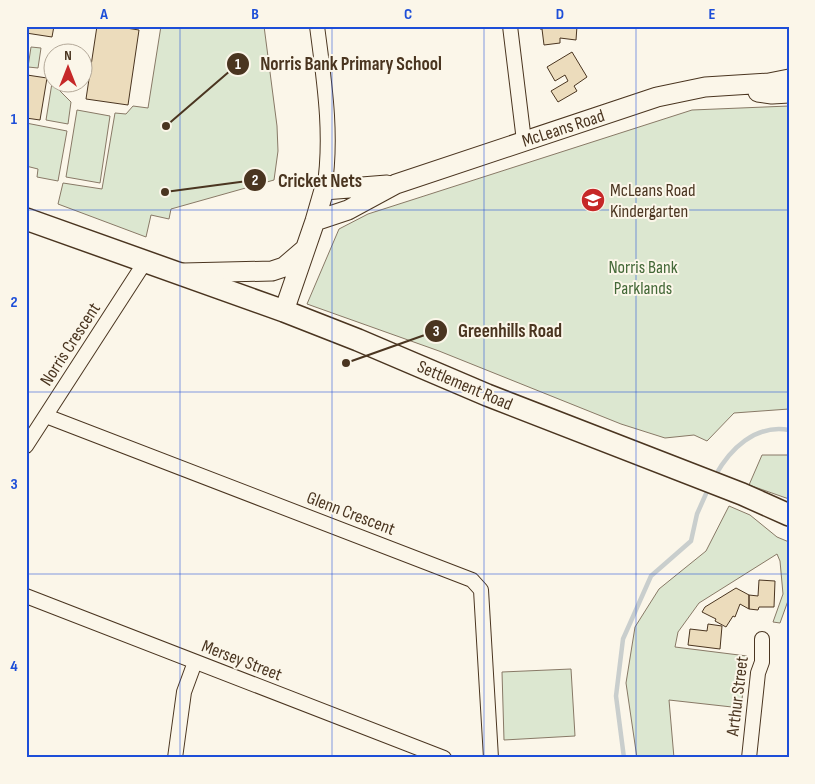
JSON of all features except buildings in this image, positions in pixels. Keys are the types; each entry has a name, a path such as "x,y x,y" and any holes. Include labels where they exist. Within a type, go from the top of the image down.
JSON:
{"main road":[{"name":"Settlement Road","path":"26,219 284,311 487,395 742,494 789,515"}],"street":[{"path":"284,311 324,190 327,120 317,26"},
{"path":"510,26 524,141"},
{"name":"McLeans Road","path":"315,221 348,210 396,184 657,97 705,87 769,83 789,79"},
{"name":"McLeans Road","path":"733,86 772,94 789,93"},
{"name":"McLeans Road","path":"324,190 396,184"},
{"path":"177,273 272,272 286,265 306,248"},
{"name":"Norris Crescent","path":"26,446 145,262"},
{"name":"Glenn Crescent","path":"46,416 472,580 481,590 491,758"},
{"name":"Mersey Street","path":"26,596 444,758"},
{"name":"Arthur Street","path":"749,758 758,673 762,662 762,639"},
{"path":"175,758 184,692 195,662"}],"green space":[{"path":"161,26 264,26 277,126 278,151 274,180 171,209 169,219 151,215 146,237 58,204 63,183 102,189 115,113 126,114 133,106 148,108"},
{"path":"31,47 41,48 38,68 28,67"},
{"path":"51,92 61,92 71,102 68,124 46,120"},
{"name":"Norris Bank Parklands","path":"789,106 789,409 734,413 707,441 694,435 665,438 621,424 439,351 307,304 339,229 368,214 692,110"},
{"path":"77,110 110,116 100,183 66,177"},
{"path":"26,123 67,131 58,181 37,177 38,169 26,166"},
{"path":"762,455 789,455 789,499 749,485"},
{"path":"729,506 750,515 777,537 789,542 789,598 780,623 773,622 783,594 780,561 777,554 699,603 678,632 675,647 747,656 741,708 669,700 674,758 637,758 626,683 635,627 659,589 706,551"},
{"path":"571,669 575,736 504,740 502,672"}],"waterway":[{"path":"715,476 728,457 745,441 765,431 789,430"},
{"path":"624,758 616,696 623,639 651,576 691,541 697,514 709,487"}],"place":[{"name":"Norris Bank Primary School","path":"166,126"},
{"name":"Cricket Nets","path":"165,192"},
{"name":"McLeans Road Kindergarten","path":"593,200"},
{"name":"Greenhills Road","path":"346,363"}]}
